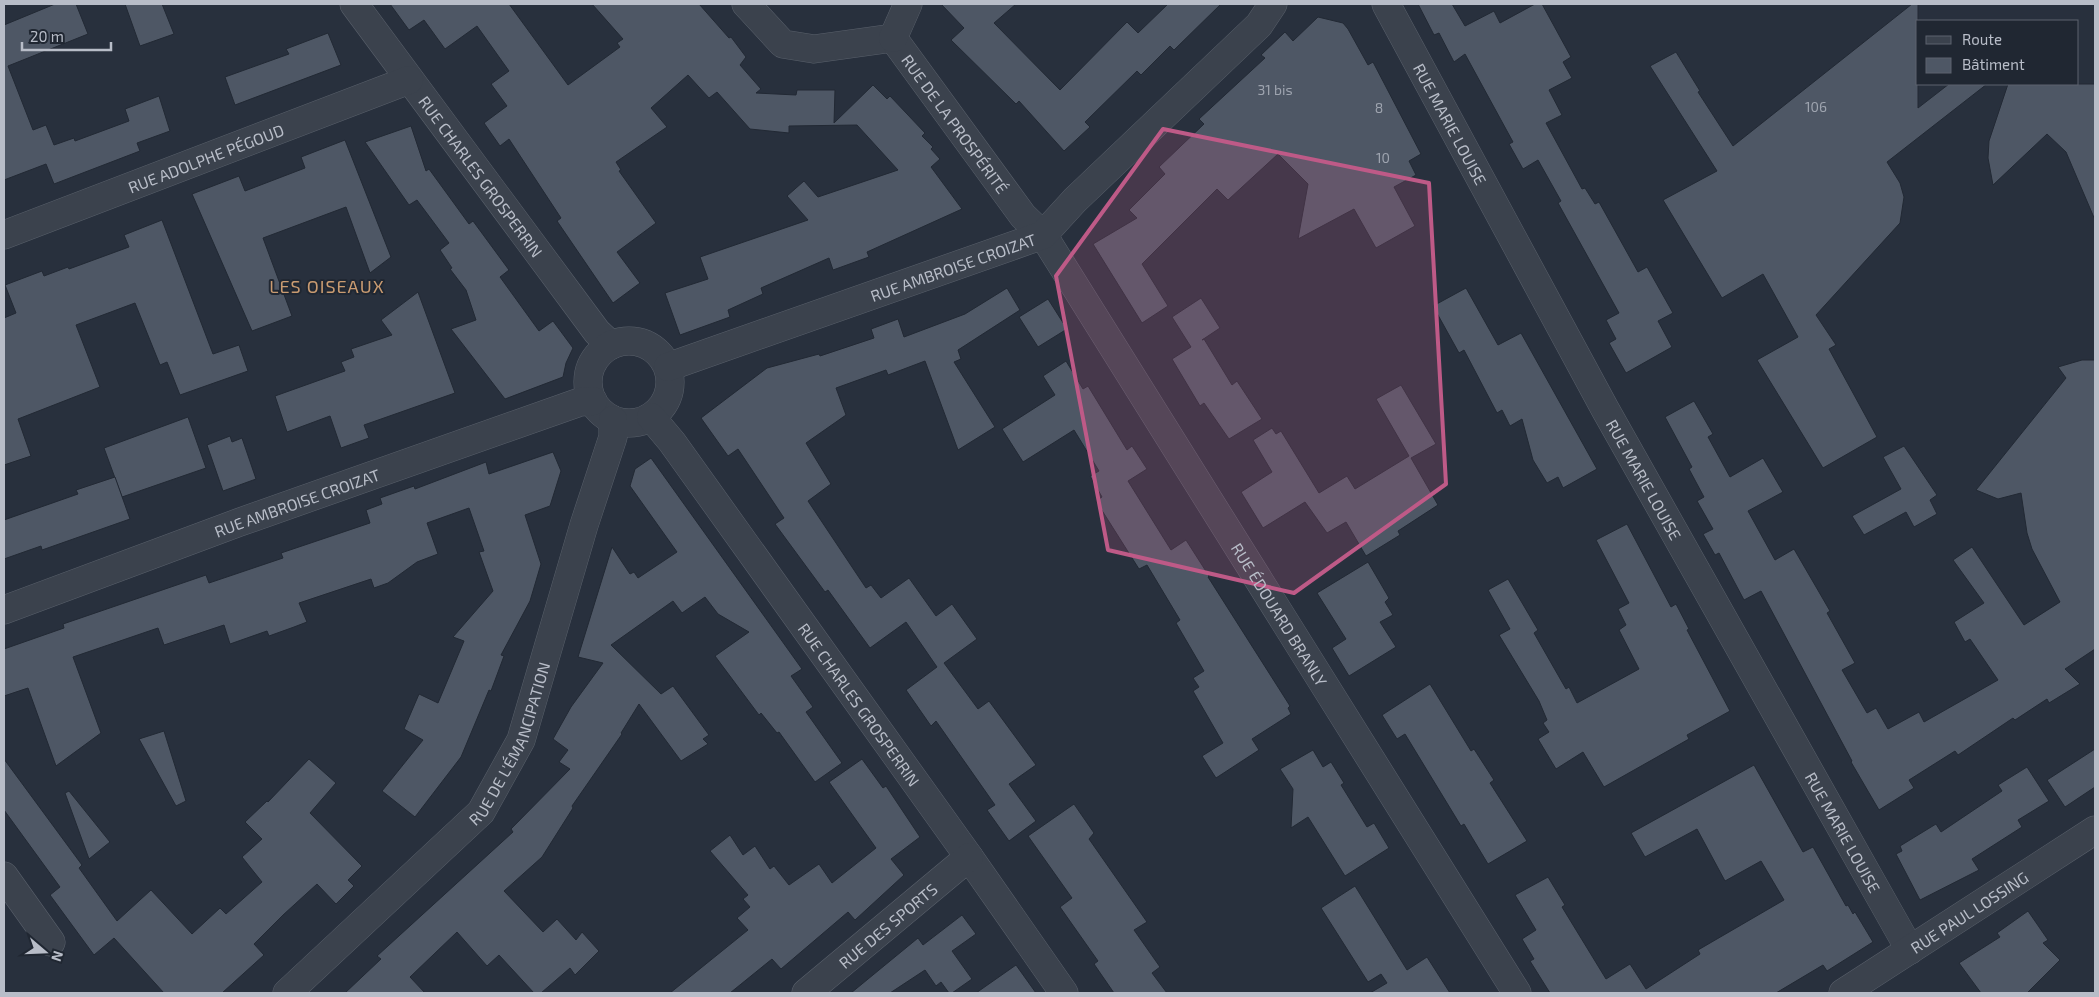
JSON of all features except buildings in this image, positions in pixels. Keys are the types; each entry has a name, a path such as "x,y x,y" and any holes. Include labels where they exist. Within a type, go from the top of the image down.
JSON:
{"street":[{"name":"RUE CHARLES GROSPERRIN","path":"354,4 597,332 611,345"},
{"path":"746,4 783,44 814,49 893,38"},
{"name":"RUE DE LA PROSPÉRITÉ","path":"908,4 893,38 1023,216 1044,235"},
{"name":"RUE AMBROISE CROIZAT","path":"668,368 1044,235 1081,194 1259,25 1273,4"},
{"name":"RUE MARIE LOUISE","path":"1386,4 1605,409 1910,950"},
{"name":"RUE ADOLPHE PÉGOUD","path":"4,235 409,80"},
{"name":"RUE ÉDOUARD BRANLY","path":"1044,235 1517,993"},
{"path":"634,341 644,344 655,350 668,368 670,378 666,400 660,410 651,417 632,423 613,420 605,415 593,401 589,389 589,376 593,363 611,345 634,341"},
{"name":"RUE AMBROISE CROIZAT","path":"4,610 268,512 580,402 593,401"},
{"name":"RUE CHARLES GROSPERRIN","path":"651,417 672,442 1064,993"},
{"name":"RUE DE L'ÉMANCIPATION","path":"287,993 481,812 521,740 584,525 613,437 613,420"},
{"name":"RUE PAUL LOSSING","path":"1842,993 2095,830"},
{"name":"RUE DES SPORTS","path":"806,993 969,857"},
{"path":"4,876 51,942"}],"highlighted area":[{"path":"1163,129 1429,183 1446,484 1294,593 1108,550 1056,276"}],"district":[{"name":"LES OISEAUX","path":"327,286"}]}
